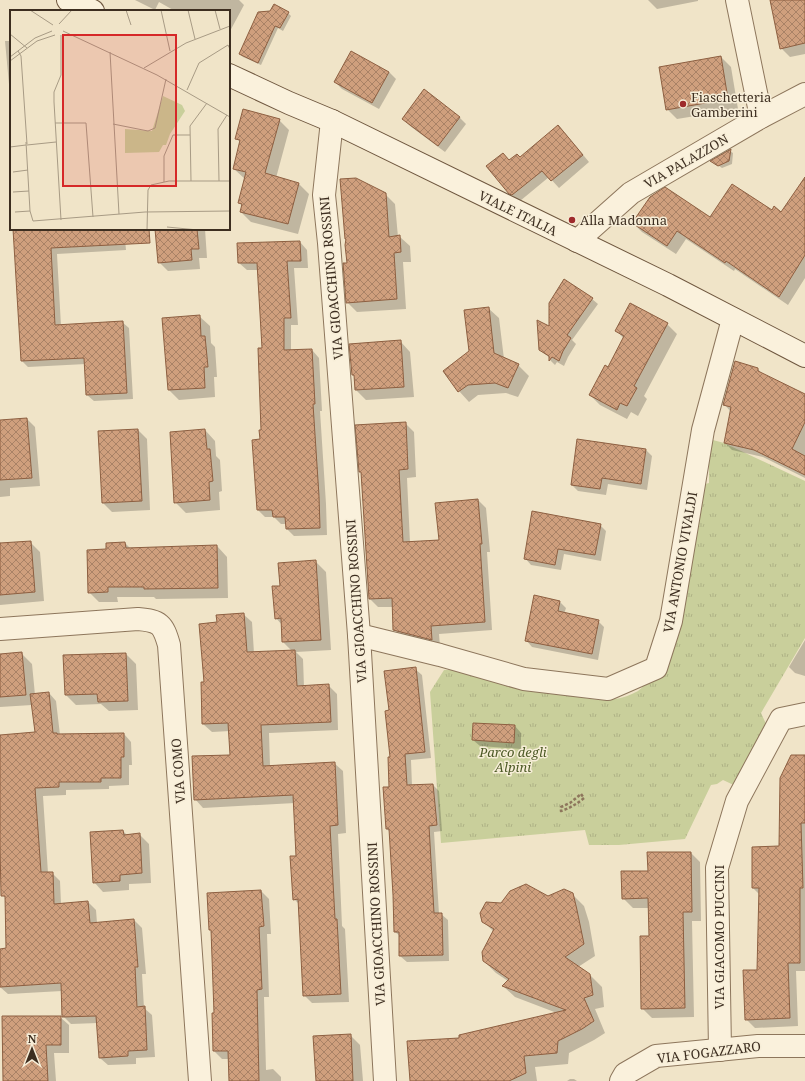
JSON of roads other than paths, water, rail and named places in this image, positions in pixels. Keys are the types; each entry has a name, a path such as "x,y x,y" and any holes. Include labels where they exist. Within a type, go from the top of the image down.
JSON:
{"street":[{"path":"68,0 91,10"},
{"path":"737,0 761,117"},
{"name":"VIALE ITALIA","path":"230,75 332,122 668,285 805,356"},
{"name":"VIA PALAZZON","path":"577,241 631,193 761,117 805,94"},
{"name":"VIA GIOACCHINO ROSSINI","path":"332,122 324,195 359,635 385,1081"},
{"name":"VIA ANTONIO VIVALDI","path":"359,635 440,655 524,679 608,690 656,668 671,621 703,430 733,319"},
{"name":"VIA COMO","path":"0,629 138,619 152,620 160,625 165,631 168,645 200,1081"},
{"name":"VIA GIACOMO PUCCINI","path":"720,1050 717,868 737,801 782,719 805,714"},
{"name":"VIA FOGAZZARO","path":"620,1081 625,1074 656,1056 758,1046 805,1046"}],"place":[{"name":"Fiaschetteria Gamberini","path":"683,104"},
{"name":"Alla Madonna","path":"572,220"}],"park label":[{"name":"Parco degli Alpini","path":"513,760"}]}
